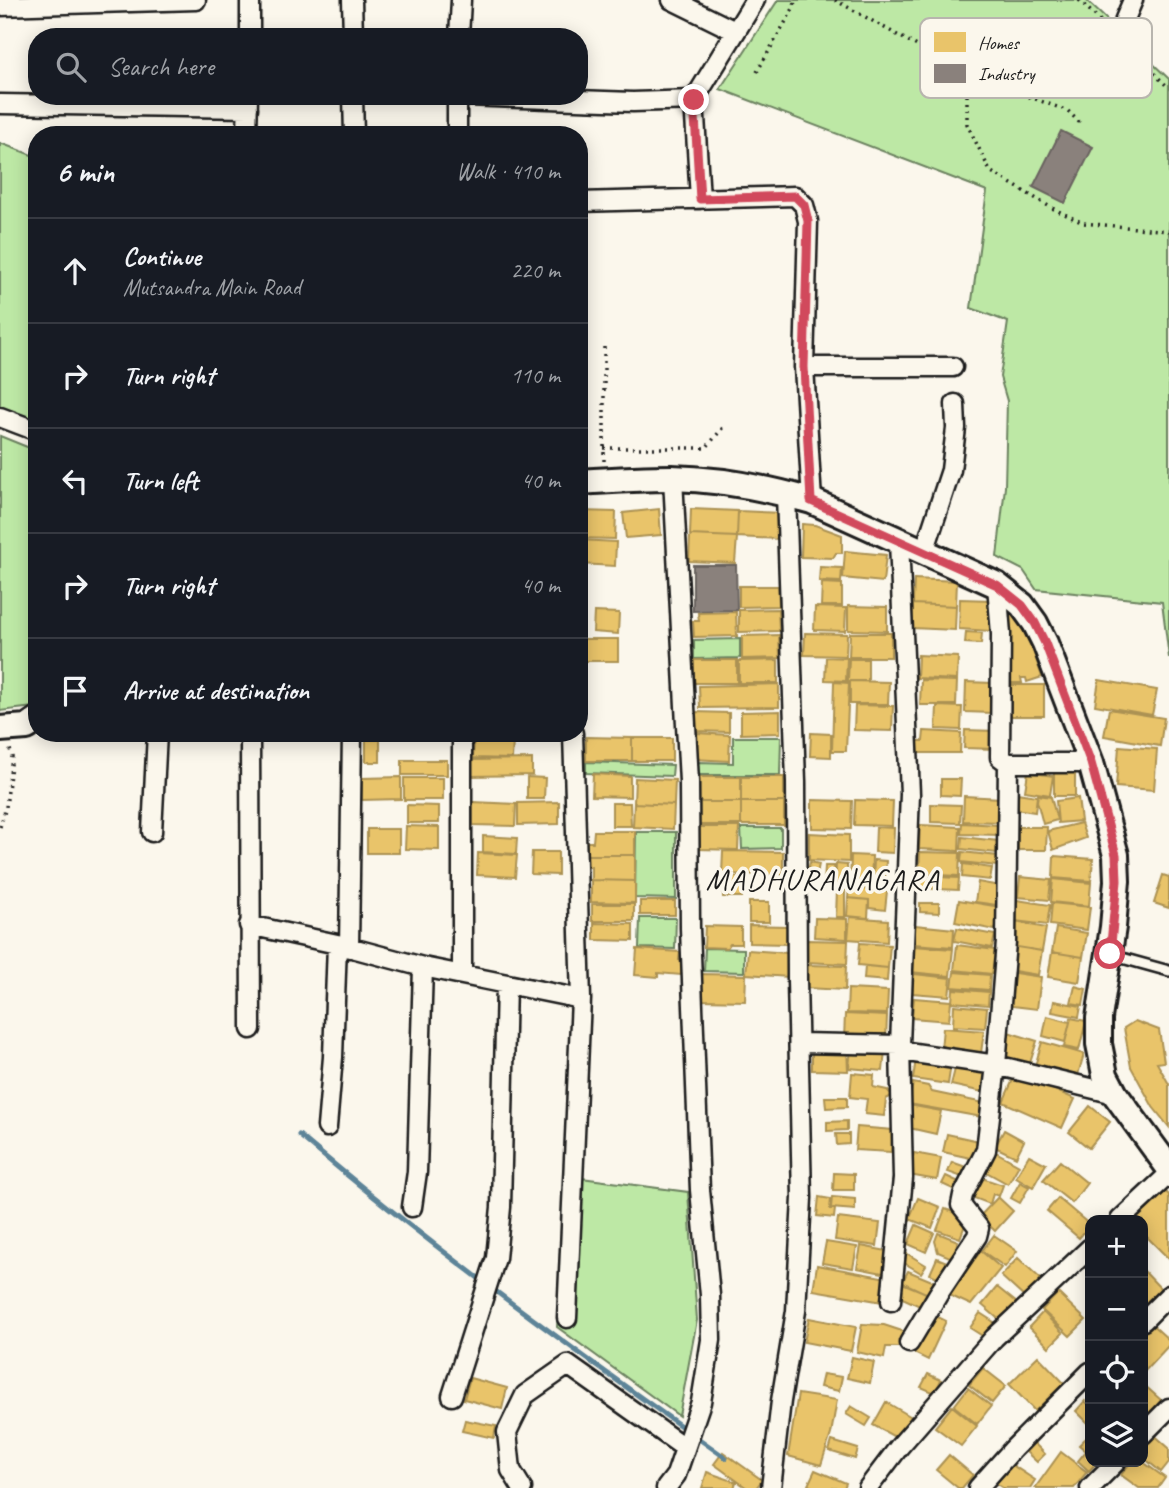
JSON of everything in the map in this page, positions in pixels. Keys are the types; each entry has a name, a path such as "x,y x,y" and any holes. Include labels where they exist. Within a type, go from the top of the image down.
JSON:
{"street":[{"path":"0,5 195,0"},
{"path":"250,0 250,28"},
{"path":"352,0 353,28"},
{"path":"459,28 461,0"},
{"path":"672,0 736,31"},
{"path":"700,199 694,100 755,0"},
{"path":"1125,18 1133,0"},
{"path":"588,101 694,100"},
{"path":"0,104 28,104"},
{"path":"247,126 248,105"},
{"path":"354,105 354,126"},
{"path":"457,105 457,126"},
{"path":"588,202 795,196 804,205 808,221 804,367 811,501"},
{"path":"804,367 953,367"},
{"path":"924,552 951,470 956,428 955,404"},
{"path":"0,417 28,428"},
{"path":"592,481 673,478 729,483 811,501 997,585 1022,605 1045,643 1091,763 1116,855 1117,881 1110,954 1099,1018 1099,1044 1105,1074 1115,1094 1169,1168"},
{"path":"666,1488 676,1475 701,1402 711,1340 710,1295 700,1190 690,928 689,782 673,478"},
{"path":"771,1488 797,1298 802,1198 797,810 786,494"},
{"path":"891,1301 903,1178 900,1048 910,794 899,541"},
{"path":"997,585 1001,634 1000,757 1008,763 1091,763"},
{"path":"2,730 28,726"},
{"path":"152,832 157,742"},
{"path":"250,742 251,1029"},
{"path":"327,1127 343,946 352,742"},
{"path":"462,742 462,974"},
{"path":"567,1318 581,999 573,742"},
{"path":"909,1343 977,1236 979,1228 961,1205 986,1150 996,1065 1006,942 1008,763"},
{"path":"249,925 423,967 581,999"},
{"path":"412,1207 417,1172 423,967"},
{"path":"452,1396 496,1258 501,1207 506,985"},
{"path":"799,1043 900,1048 996,1065 1115,1094"},
{"path":"1125,1215 1169,1174"},
{"path":"868,1488 899,1447 995,1338 1085,1253"},
{"path":"1148,1316 1169,1295"},
{"path":"522,1488 511,1470 507,1433 525,1395 568,1365 685,1448"},
{"path":"978,1488 1085,1377"},
{"path":"1148,1429 1169,1408"},
{"path":"1090,1488 1111,1467"}],"lane":[{"path":"1110,954 1169,971"}],"path":[{"path":"757,72 794,7 795,0"},
{"path":"835,0 920,48"},
{"path":"1079,0 1097,18"},
{"path":"1152,71 1169,88"},
{"path":"967,98 967,124 990,171 1050,207 1083,223 1169,231"},
{"path":"1033,98 1068,111 1080,123"},
{"path":"592,481 604,448 604,343"},
{"path":"604,448 706,448 725,425"},
{"path":"0,827 6,807 12,757 2,730"}],"green space":[{"path":"778,0 1086,0 1105,18 920,18 920,98 1152,98 1152,63 1169,79 1169,658 1162,602 1036,589 1023,570 997,557 1005,487 1007,401 1000,377 1008,322 971,308 987,191 720,89"},
{"path":"0,143 28,154 28,418 0,407"},
{"path":"0,436 28,447 28,708 0,711"},
{"path":"740,639 740,658 694,659 694,640"},
{"path":"733,737 781,737 780,775 698,775 697,762 733,763"},
{"path":"586,762 673,765 672,776 586,773"},
{"path":"741,828 781,828 781,848 742,849"},
{"path":"636,832 676,832 676,899 635,898"},
{"path":"640,918 676,918 675,949 639,948"},
{"path":"705,948 744,949 744,972 704,971"},
{"path":"566,1176 688,1192 697,1320 679,1416 557,1327"}],"building: Homes":[{"path":"659,509 661,535 626,538 623,513"},
{"path":"691,509 738,511 737,537 690,535"},
{"path":"588,511 616,512 615,539 588,538"},
{"path":"738,511 780,513 779,539 737,537"},
{"path":"802,524 815,525 842,535 842,553 836,553 833,558 801,557"},
{"path":"690,535 737,537 735,563 689,561"},
{"path":"588,540 616,542 615,566 588,564"},
{"path":"845,551 886,555 883,582 843,578"},
{"path":"820,567 842,568 841,582 819,581"},
{"path":"914,579 957,581 956,606 913,604"},
{"path":"822,583 842,584 842,606 821,606"},
{"path":"739,586 778,586 779,606 739,607"},
{"path":"960,599 992,600 991,631 959,629"},
{"path":"913,604 956,606 955,630 912,628"},
{"path":"1008,605 1023,621 1042,677 1027,682 1026,678 1021,678 1022,683 1007,683"},
{"path":"848,606 887,607 887,631 848,630"},
{"path":"815,607 846,608 845,631 814,630"},
{"path":"778,609 779,631 739,632 739,610"},
{"path":"594,612 619,613 618,634 593,632"},
{"path":"736,612 737,636 694,637 693,621 699,621 698,613"},
{"path":"966,632 982,633 981,644 965,643"},
{"path":"805,633 847,634 846,656 804,655"},
{"path":"850,633 891,633 891,657 849,657"},
{"path":"779,635 780,658 742,659 742,636"},
{"path":"588,639 618,639 618,661 588,661"},
{"path":"918,655 958,657 957,680 917,678"},
{"path":"826,657 847,658 846,681 825,680"},
{"path":"849,659 868,659 868,681 848,681"},
{"path":"694,660 737,660 737,683 694,683"},
{"path":"778,660 778,683 739,683 739,661"},
{"path":"921,680 957,681 956,705 920,705"},
{"path":"1099,680 1157,690 1152,715 1095,705"},
{"path":"850,681 889,682 888,704 850,704"},
{"path":"834,682 849,683 846,751 832,751"},
{"path":"966,682 993,683 992,713 965,712"},
{"path":"779,684 779,707 700,708 699,686"},
{"path":"1008,685 1044,685 1044,716 1007,716"},
{"path":"855,705 893,706 892,731 854,730"},
{"path":"937,706 962,707 961,730 936,729"},
{"path":"1109,709 1164,718 1160,746 1104,736"},
{"path":"780,711 780,733 741,734 741,712"},
{"path":"695,712 729,713 729,732 695,731"},
{"path":"965,730 996,731 996,749 964,748"},
{"path":"924,731 961,733 960,753 918,753 918,741 923,741"},
{"path":"696,733 730,735 729,761 694,759"},
{"path":"811,733 831,734 831,757 810,756"},
{"path":"588,737 632,738 632,761 586,761"},
{"path":"632,738 672,738 672,761 632,761"},
{"path":"366,742 380,742 380,762 366,762"},
{"path":"474,742 513,742 512,759 473,758"},
{"path":"1119,746 1157,749 1154,790 1116,787"},
{"path":"532,759 532,775 471,776 470,760"},
{"path":"402,760 447,760 447,775 402,775"},
{"path":"1054,771 1075,771 1075,796 1054,796"},
{"path":"1028,772 1053,776 1050,795 1025,791"},
{"path":"593,774 630,776 630,797 592,796"},
{"path":"401,777 401,799 362,800 362,778"},
{"path":"527,777 545,778 544,799 527,799"},
{"path":"698,777 741,777 741,802 698,802"},
{"path":"741,777 784,777 784,802 741,802"},
{"path":"404,778 443,778 443,800 404,800"},
{"path":"635,778 675,780 674,805 634,803"},
{"path":"941,779 961,779 960,796 941,795"},
{"path":"1017,793 1037,796 1035,812 1015,809"},
{"path":"1038,795 1051,797 1057,820 1043,824"},
{"path":"964,796 1001,798 1000,822 963,821"},
{"path":"1078,798 1081,821 1058,823 1056,801"},
{"path":"812,800 852,801 851,829 812,828"},
{"path":"855,800 893,801 892,826 854,825"},
{"path":"473,802 516,804 515,826 473,825"},
{"path":"559,802 559,824 518,825 518,803"},
{"path":"698,802 741,802 741,825 698,825"},
{"path":"741,802 784,802 784,825 741,825"},
{"path":"612,803 630,803 631,826 612,826"},
{"path":"634,803 674,805 673,829 633,827"},
{"path":"931,804 961,805 960,823 931,822"},
{"path":"407,805 439,806 439,823 407,823"},
{"path":"962,823 1000,825 1000,835 961,834"},
{"path":"1081,823 1086,838 1053,850 1048,831"},
{"path":"920,825 960,827 959,851 919,849"},
{"path":"406,826 439,827 439,850 405,849"},
{"path":"699,827 739,827 738,850 698,849"},
{"path":"876,827 894,828 893,853 875,852"},
{"path":"1018,827 1047,827 1046,850 1018,850"},
{"path":"367,829 399,829 399,853 367,853"},
{"path":"594,831 635,831 635,855 587,855 587,842 593,842"},
{"path":"809,833 849,835 849,862 809,860"},
{"path":"483,836 517,838 516,854 483,852"},
{"path":"962,837 998,841 997,853 961,849"},
{"path":"723,851 783,852 783,875 722,874"},
{"path":"532,852 558,852 558,875 531,874"},
{"path":"920,852 960,853 959,876 919,874"},
{"path":"962,852 998,856 997,866 961,862"},
{"path":"478,853 517,855 515,877 477,875"},
{"path":"587,855 635,855 635,881 591,880"},
{"path":"851,855 872,856 871,888 850,887"},
{"path":"1054,856 1093,859 1091,881 1053,878"},
{"path":"874,860 886,861 885,880 873,880"},
{"path":"810,862 819,864 816,879 807,877"},
{"path":"836,864 847,865 847,887 835,887"},
{"path":"963,864 992,868 990,880 962,877"},
{"path":"825,866 834,866 833,886 824,885"},
{"path":"1163,875 1169,877 1169,908 1154,903"},
{"path":"917,876 959,878 958,890 916,888"},
{"path":"723,877 742,877 742,897 723,897"},
{"path":"1020,877 1051,880 1049,900 1018,897"},
{"path":"1053,879 1091,883 1089,906 1051,902"},
{"path":"591,880 635,881 635,903 591,902"},
{"path":"978,882 1000,886 997,905 975,902"},
{"path":"849,888 887,891 885,910 869,908 869,900 848,898"},
{"path":"837,889 845,889 845,917 836,917"},
{"path":"848,898 869,900 868,918 847,916"},
{"path":"959,900 1000,907 995,930 955,922"},
{"path":"1017,900 1050,905 1047,925 1015,921"},
{"path":"640,901 675,901 675,915 640,915"},
{"path":"749,902 769,902 769,922 749,922"},
{"path":"920,903 939,903 939,913 920,912"},
{"path":"1052,903 1090,907 1087,930 1050,925"},
{"path":"592,904 634,904 634,921 592,921"},
{"path":"850,917 888,920 887,942 848,939"},
{"path":"815,918 847,919 847,939 814,937"},
{"path":"1015,922 1046,928 1042,951 1011,946"},
{"path":"594,923 633,924 633,941 594,940"},
{"path":"749,925 787,926 786,944 749,943"},
{"path":"915,925 954,929 953,947 913,944"},
{"path":"705,926 741,927 741,944 730,944 727,948 704,947"},
{"path":"957,928 995,935 992,948 954,941"},
{"path":"1056,928 1087,933 1083,957 1052,952"},
{"path":"806,940 848,941 847,964 805,962"},
{"path":"860,943 890,945 888,968 858,965"},
{"path":"957,945 995,950 992,974 954,970"},
{"path":"913,946 953,949 950,976 910,972"},
{"path":"1011,946 1042,951 1038,975 1008,970"},
{"path":"637,949 680,952 681,975 635,975"},
{"path":"748,950 789,953 788,977 746,974"},
{"path":"1052,952 1083,957 1079,982 1048,977"},
{"path":"806,965 846,966 845,990 805,988"},
{"path":"865,966 888,968 887,981 864,979"},
{"path":"954,972 990,975 989,990 952,987"},
{"path":"1008,972 1041,977 1037,1009 1004,1005"},
{"path":"701,974 746,975 745,1001 701,1000"},
{"path":"914,974 951,978 949,996 912,993"},
{"path":"1075,986 1086,989 1083,1005 1071,1003"},
{"path":"848,989 888,991 887,1014 847,1013"},
{"path":"953,989 989,992 988,1005 952,1002"},
{"path":"914,998 951,1001 949,1021 912,1018"},
{"path":"1054,1001 1081,1006 1079,1017 1052,1012"},
{"path":"954,1005 987,1008 985,1028 953,1026"},
{"path":"845,1014 887,1016 886,1041 844,1039"},
{"path":"1047,1016 1070,1022 1065,1042 1043,1036"},
{"path":"1071,1018 1086,1021 1079,1050 1064,1047"},
{"path":"1135,1021 1159,1030 1164,1062 1157,1063 1169,1084 1169,1127 1153,1107 1131,1067 1124,1028"},
{"path":"943,1028 984,1031 981,1053 941,1049"},
{"path":"1008,1032 1037,1041 1029,1066 1000,1057"},
{"path":"1042,1042 1084,1054 1077,1078 1035,1066"},
{"path":"812,1047 847,1047 848,1071 812,1070"},
{"path":"851,1048 885,1050 883,1071 849,1068"},
{"path":"916,1059 951,1064 948,1084 913,1079"},
{"path":"956,1065 988,1072 983,1092 951,1085"},
{"path":"852,1073 874,1075 873,1087 887,1090 891,1094 886,1099 884,1116 865,1114 867,1099 850,1097"},
{"path":"1016,1073 1075,1099 1062,1128 1003,1102"},
{"path":"913,1083 928,1086 932,1092 984,1103 982,1117 909,1104"},
{"path":"825,1097 847,1097 847,1107 826,1108"},
{"path":"909,1105 941,1111 936,1134 905,1127"},
{"path":"1090,1106 1110,1122 1089,1148 1069,1132"},
{"path":"847,1121 847,1130 827,1131 827,1122"},
{"path":"857,1127 893,1130 891,1152 855,1150"},
{"path":"1004,1130 1024,1141 1016,1157 995,1147"},
{"path":"836,1134 849,1134 849,1144 837,1145"},
{"path":"947,1134 979,1141 975,1159 943,1152"},
{"path":"994,1151 1019,1165 1008,1184 983,1170"},
{"path":"914,1153 941,1158 937,1180 909,1175"},
{"path":"1029,1155 1046,1164 1033,1187 1016,1177"},
{"path":"1060,1161 1087,1183 1072,1203 1043,1180"},
{"path":"952,1162 966,1167 962,1177 948,1172"},
{"path":"834,1173 854,1174 854,1190 833,1190"},
{"path":"946,1176 959,1182 955,1190 942,1184"},
{"path":"976,1176 1003,1185 999,1196 993,1194 990,1204 969,1196"},
{"path":"1020,1182 1029,1187 1020,1203 1011,1198"},
{"path":"1165,1191 1169,1195 1169,1259 1148,1238 1148,1215 1139,1215"},
{"path":"819,1197 831,1199 830,1209 835,1209 834,1218 817,1216"},
{"path":"832,1197 855,1199 855,1210 831,1208"},
{"path":"998,1197 1013,1211 995,1231 980,1216"},
{"path":"918,1198 940,1207 932,1228 909,1219"},
{"path":"1058,1198 1085,1221 1085,1231 1079,1238 1047,1211"},
{"path":"945,1209 968,1217 960,1238 937,1230"},
{"path":"838,1218 880,1223 877,1246 835,1240"},
{"path":"916,1225 934,1233 926,1252 908,1244"},
{"path":"938,1233 958,1241 952,1258 938,1252 935,1241"},
{"path":"994,1235 1017,1251 1005,1267 982,1251"},
{"path":"826,1242 857,1247 853,1268 822,1263"},
{"path":"861,1246 892,1252 888,1274 857,1268"},
{"path":"981,1251 1001,1268 971,1305 947,1294"},
{"path":"906,1253 926,1265 921,1273 901,1261"},
{"path":"937,1258 947,1262 940,1278 930,1274"},
{"path":"1018,1258 1042,1280 1025,1298 1001,1276"},
{"path":"817,1265 887,1278 883,1302 813,1290"},
{"path":"908,1271 937,1283 931,1295 902,1283"},
{"path":"1148,1275 1161,1289 1148,1300"},
{"path":"904,1283 928,1294 922,1307 898,1296"},
{"path":"997,1287 1018,1304 1003,1323 982,1305"},
{"path":"1058,1293 1085,1321 1070,1336 1042,1310"},
{"path":"1043,1312 1063,1333 1049,1347 1029,1327"},
{"path":"980,1313 994,1322 984,1337 970,1328"},
{"path":"932,1314 946,1321 928,1360 914,1353"},
{"path":"809,1318 856,1327 851,1351 804,1342"},
{"path":"1148,1321 1169,1340 1169,1345 1148,1368"},
{"path":"862,1324 884,1325 908,1333 904,1347 886,1347 884,1358 857,1352"},
{"path":"1038,1356 1064,1383 1035,1411 1009,1384"},
{"path":"852,1357 874,1362 870,1383 847,1378"},
{"path":"983,1368 1006,1386 992,1403 969,1385"},
{"path":"823,1374 842,1377 839,1391 820,1387"},
{"path":"928,1374 941,1380 935,1393 921,1387"},
{"path":"470,1378 507,1388 502,1409 464,1399"},
{"path":"968,1388 991,1406 977,1424 954,1406"},
{"path":"1148,1388 1161,1400 1148,1415"},
{"path":"798,1394 837,1400 831,1434 821,1465 788,1456"},
{"path":"1085,1401 1085,1420 1076,1411"},
{"path":"886,1402 915,1419 902,1441 873,1425"},
{"path":"851,1406 871,1418 866,1426 846,1414"},
{"path":"952,1406 977,1426 961,1446 935,1427"},
{"path":"465,1420 496,1426 494,1438 462,1431"},
{"path":"1152,1433 1169,1448 1169,1462 1161,1472 1148,1461 1148,1438"},
{"path":"1085,1439 1085,1450 1079,1445"},
{"path":"832,1441 858,1449 855,1459 829,1451"},
{"path":"1034,1443 1045,1454 1037,1462 1026,1452"},
{"path":"723,1452 762,1480 756,1488 747,1488 714,1464"},
{"path":"1061,1452 1087,1472 1074,1488 1035,1488"},
{"path":"1085,1452 1085,1467 1093,1467 1089,1471 1078,1461"},
{"path":"949,1455 973,1475 962,1488 958,1488 936,1470"},
{"path":"1006,1461 1035,1480 1030,1488 1003,1488 992,1481"},
{"path":"1148,1466 1165,1478 1158,1488 1139,1488 1121,1475 1127,1467"},
{"path":"815,1470 846,1483 844,1488 814,1488 808,1485"},
{"path":"707,1472 736,1482 734,1488 702,1488"}],"building: Industry":[{"path":"1061,131 1093,147 1065,203 1033,187"},
{"path":"693,565 736,565 737,610 693,611"}],"waterway":[{"path":"299,1135 350,1178 509,1301 726,1458"}],"district":[{"name":"MADHURANAGARA","path":"823,879"}],"route":[{"path":"694,100 700,199 795,196 804,205 808,221 804,367 811,501 997,585 1022,605 1045,643 1091,763 1116,855 1117,881 1110,954"}]}
